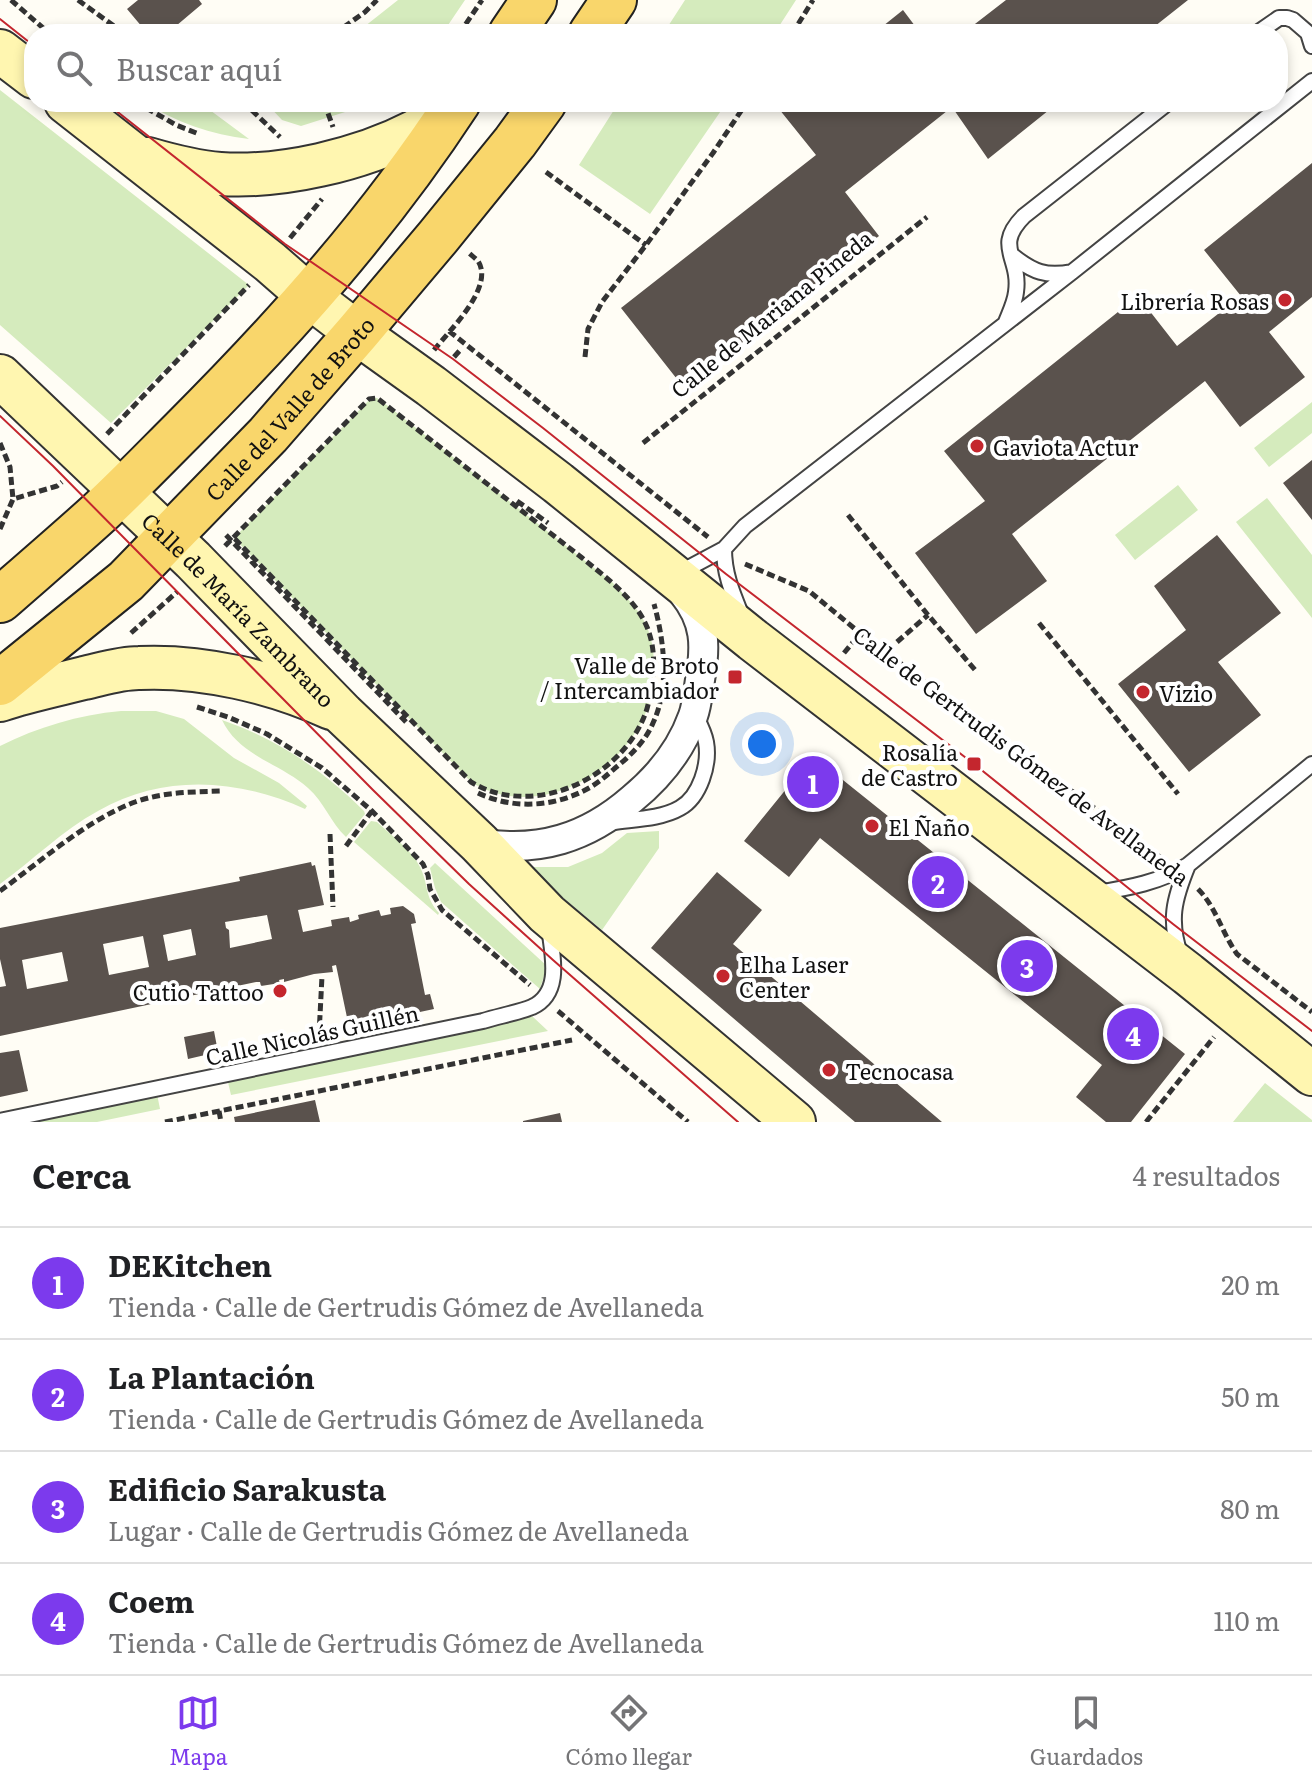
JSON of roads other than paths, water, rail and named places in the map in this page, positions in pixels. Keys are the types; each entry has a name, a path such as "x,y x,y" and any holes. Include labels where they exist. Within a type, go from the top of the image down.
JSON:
{"main road":[{"path":"518,24 534,0"},
{"path":"598,24 614,0"},
{"path":"0,51 24,69"},
{"path":"79,112 310,297 558,483 663,589 714,606 753,640 1188,974 1312,1074"},
{"path":"135,156 192,171 271,174 375,149 418,130 444,112"},
{"path":"0,600 121,491 220,393 310,297 381,212 452,112"},
{"name":"Calle del Valle de Broto","path":"0,683 126,581 268,435 357,333 537,112"},
{"name":"Calle de María Zambrano","path":"0,376 170,537 343,714 479,843 547,914 794,1122"},
{"path":"0,700 126,657 256,682 315,701 343,714"}],"street":[{"path":"479,843 540,845 584,832 601,824 661,772 676,752 694,713 714,606"}],"lane":[{"path":"1270,24 1279,18 1293,20 1311,38"},
{"path":"1288,100 1308,84 1312,69"},
{"path":"1006,322 1017,291 1009,246 1009,236 1014,226 1156,112"},
{"path":"663,589 724,549 745,526 1273,112"},
{"path":"1013,256 1039,273 1057,275 1072,272"},
{"path":"714,606 724,565 724,549"},
{"path":"601,824 670,813 688,802 701,780 706,753 701,726 694,713"},
{"path":"1084,895 1140,884 1183,871 1312,764"},
{"path":"1183,871 1173,924 1188,974"},
{"name":"Calle Nicolás Guillén","path":"0,1121 483,1021 533,1006 550,991 553,983 547,914"}],"tram line":[{"path":"0,19 24,38"},
{"path":"118,112 285,244 453,359 543,428 1312,1031"},
{"path":"0,416 469,884 738,1122"}],"place":[{"name":"Librería Rosas","path":"1285,300"},
{"name":"Gaviota Actur","path":"977,446"},
{"name":"Valle de Broto / Intercambiador","path":"735,677"},
{"name":"Vizio","path":"1143,692"},
{"name":"Rosalía de Castro","path":"974,764"},
{"name":"DEKitchen","path":"813,782"},
{"name":"El Ñaño","path":"872,826"},
{"name":"La Plantación","path":"938,882"},
{"name":"Edificio Sarakusta","path":"1027,966"},
{"name":"Elha Laser Center","path":"723,976"},
{"name":"Cutio Tattoo","path":"280,991"},
{"name":"Coem","path":"1133,1034"},
{"name":"Tecnocasa","path":"829,1070"}]}
